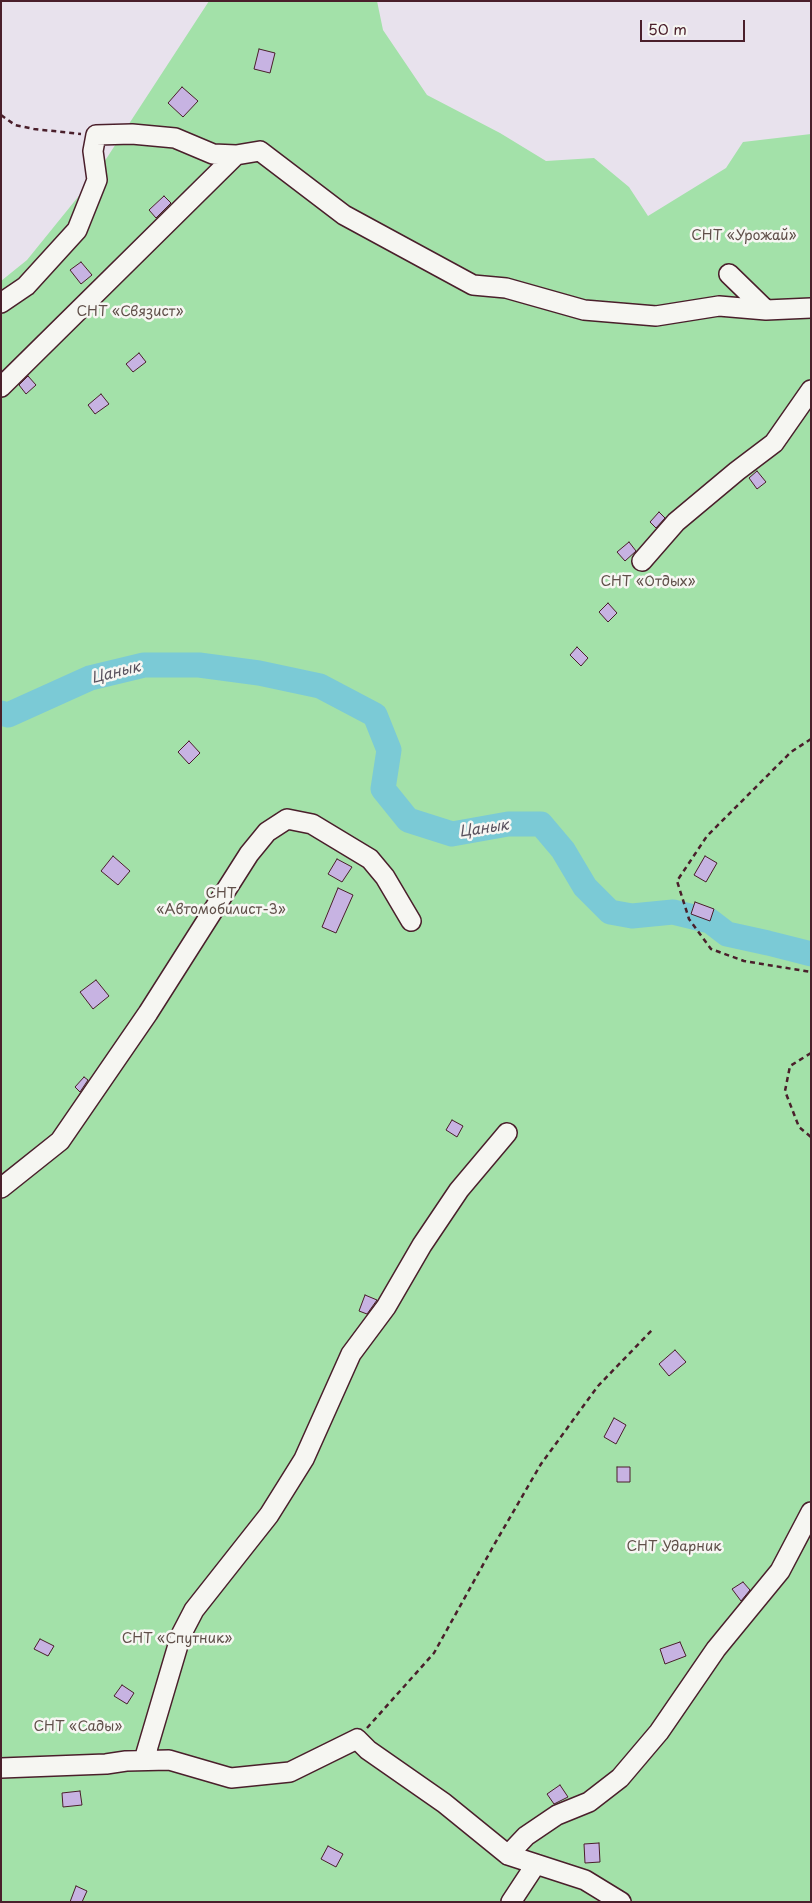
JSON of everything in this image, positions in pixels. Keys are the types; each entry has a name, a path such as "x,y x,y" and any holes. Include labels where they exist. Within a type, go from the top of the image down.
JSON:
{"street":[{"path":"1,302 26,286 77,230 97,180 93,151 96,135 132,134 175,138 213,154 236,155 260,152 344,215 472,285 506,288 584,310 656,316 719,306 766,310 811,308"},
{"path":"1,387 236,155"},
{"path":"729,274 766,310"},
{"path":"642,561 676,522 774,443 811,390"},
{"path":"1,1188 60,1141 148,1014 249,854 268,832 287,819 312,824 370,859 385,877 411,921"},
{"path":"144,1760 182,1635 194,1610 269,1516 304,1460 351,1354 386,1307 422,1245 459,1190 507,1133"},
{"path":"508,1855 526,1836 557,1815 589,1802 620,1778 659,1732 716,1649 780,1571 811,1512"},
{"path":"1,1768 168,1760 231,1778 290,1772 357,1739 368,1750 444,1802 508,1855 585,1880 621,1902"},
{"path":"511,1902 536,1864"}],"path":[{"path":"1,115 15,125 34,129 96,135"},
{"path":"811,738 791,752 707,836 678,881 689,919 711,949 744,961 811,972"},
{"path":"811,1053 790,1066 785,1091 799,1127 811,1137"},
{"path":"357,1739 434,1654 541,1464 598,1386 653,1330"}],"green space":[{"path":"209,1 377,1 383,30 427,95 500,133 546,161 594,158 629,187 648,216 726,168 743,142 811,134 811,1902 1,1902 1,281 27,260 95,176"}],"building":[{"path":"259,49 275,53 270,73 254,69"},
{"path":"182,87 198,101 183,117 168,103"},
{"path":"164,196 171,203 156,218 149,210"},
{"path":"81,262 92,275 81,284 70,270"},
{"path":"139,353 146,362 133,372 126,364"},
{"path":"28,376 36,385 26,394 19,385"},
{"path":"101,394 109,404 95,414 88,405"},
{"path":"757,471 766,482 757,489 749,478"},
{"path":"659,512 665,518 656,528 650,522"},
{"path":"629,542 636,551 625,561 617,552"},
{"path":"608,603 617,613 608,622 599,612"},
{"path":"577,647 588,658 581,666 570,655"},
{"path":"189,741 200,753 189,764 178,752"},
{"path":"113,856 130,871 118,885 101,871"},
{"path":"705,856 717,863 706,882 694,875"},
{"path":"337,859 352,867 342,882 328,874"},
{"path":"338,888 353,895 336,933 322,927"},
{"path":"695,902 714,909 710,921 691,914"},
{"path":"96,980 109,996 93,1009 80,992"},
{"path":"84,1077 88,1080 80,1092 75,1087"},
{"path":"452,1120 463,1126 457,1137 446,1130"},
{"path":"365,1295 377,1300 367,1314 359,1311"},
{"path":"675,1350 686,1362 669,1376 659,1364"},
{"path":"614,1418 626,1425 616,1444 604,1437"},
{"path":"617,1467 630,1467 630,1482 617,1482"},
{"path":"743,1582 750,1590 741,1601 732,1589"},
{"path":"40,1639 54,1646 48,1656 34,1649"},
{"path":"680,1642 686,1656 665,1664 660,1649"},
{"path":"122,1685 134,1693 127,1704 114,1696"},
{"path":"560,1785 568,1797 554,1804 547,1794"},
{"path":"80,1791 82,1805 63,1807 62,1793"},
{"path":"599,1843 600,1862 585,1863 584,1844"},
{"path":"328,1846 343,1854 336,1867 321,1859"},
{"path":"76,1886 87,1891 82,1902 70,1902"}],"waterway":[{"name":"Цанык","path":"1,713 8,715 90,678 144,665 199,665 259,673 320,686 375,715 389,750 383,789 408,820 452,834 508,824 541,824 563,850 585,887 610,912 632,916 673,912 710,921 727,934 811,954"}],"park label":[{"name":"СНТ «Урожай»","path":"744,236"},
{"name":"СНТ «Связист»","path":"130,312"},
{"name":"СНТ «Отдых»","path":"648,582"},
{"name":"СНТ «Автомобилист-3»","path":"221,902"},
{"name":"СНТ Ударник","path":"674,1547"},
{"name":"СНТ «Спутник»","path":"177,1639"},
{"name":"СНТ «Сады»","path":"78,1727"}]}
